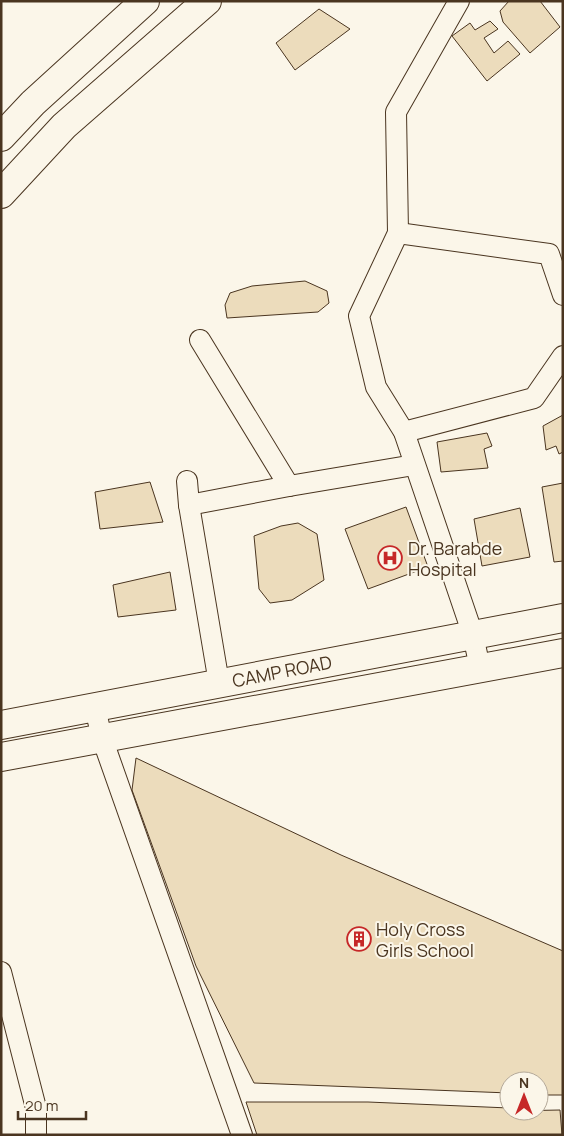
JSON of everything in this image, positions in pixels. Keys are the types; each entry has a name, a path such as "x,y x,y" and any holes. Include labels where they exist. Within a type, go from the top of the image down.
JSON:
{"main road":[{"path":"1,137 33,103 145,1"},
{"path":"1,194 64,126 207,1"},
{"name":"CAMP ROAD","path":"1,725 563,618"},
{"name":"CAMP ROAD","path":"1,757 563,653"}],"street":[{"path":"458,1 396,112 398,233 359,316 376,387 404,432 473,635 480,668"},
{"path":"398,233 549,254 563,296"},
{"path":"200,340 289,486"},
{"path":"404,432 534,398 563,356"},
{"path":"189,505 414,465"},
{"path":"187,481 189,505 218,683"},
{"path":"124,702 133,733"},
{"path":"95,708 102,738 242,1135"},
{"path":"1,972 36,1108 36,1135"}],"building":[{"path":"509,1 540,1 560,27 530,53 503,22 500,11"},
{"path":"319,9 350,29 295,70 276,43"},
{"path":"490,21 498,29 484,38 494,53 508,41 520,54 487,81 452,36 470,23 475,30"},
{"path":"305,281 327,291 329,303 318,312 227,318 225,305 230,293 252,286"},
{"path":"563,415 563,452 559,454 556,446 546,450 543,426"},
{"path":"487,433 492,446 484,449 488,468 441,472 437,442"},
{"path":"150,482 163,522 100,529 95,492"},
{"path":"563,483 563,561 554,562 542,487"},
{"path":"406,507 428,567 368,589 345,529"},
{"path":"520,508 530,557 482,566 474,519"},
{"path":"298,523 317,534 324,580 292,600 270,603 259,589 254,536 281,526"},
{"path":"170,572 176,610 118,617 113,585"},
{"name":"Holy Cross Girls School","path":"136,758 341,855 563,951 563,1095 549,1095 549,1071 499,1071 499,1093 254,1083 196,966 132,790"},
{"path":"246,1102 368,1102 499,1108 499,1121 549,1121 549,1110 560,1110 562,1135 257,1135"}],"place":[{"name":"Dr. Barabde Hospital","path":"390,558"},
{"name":"Holy Cross Girls School","path":"359,939"}]}
